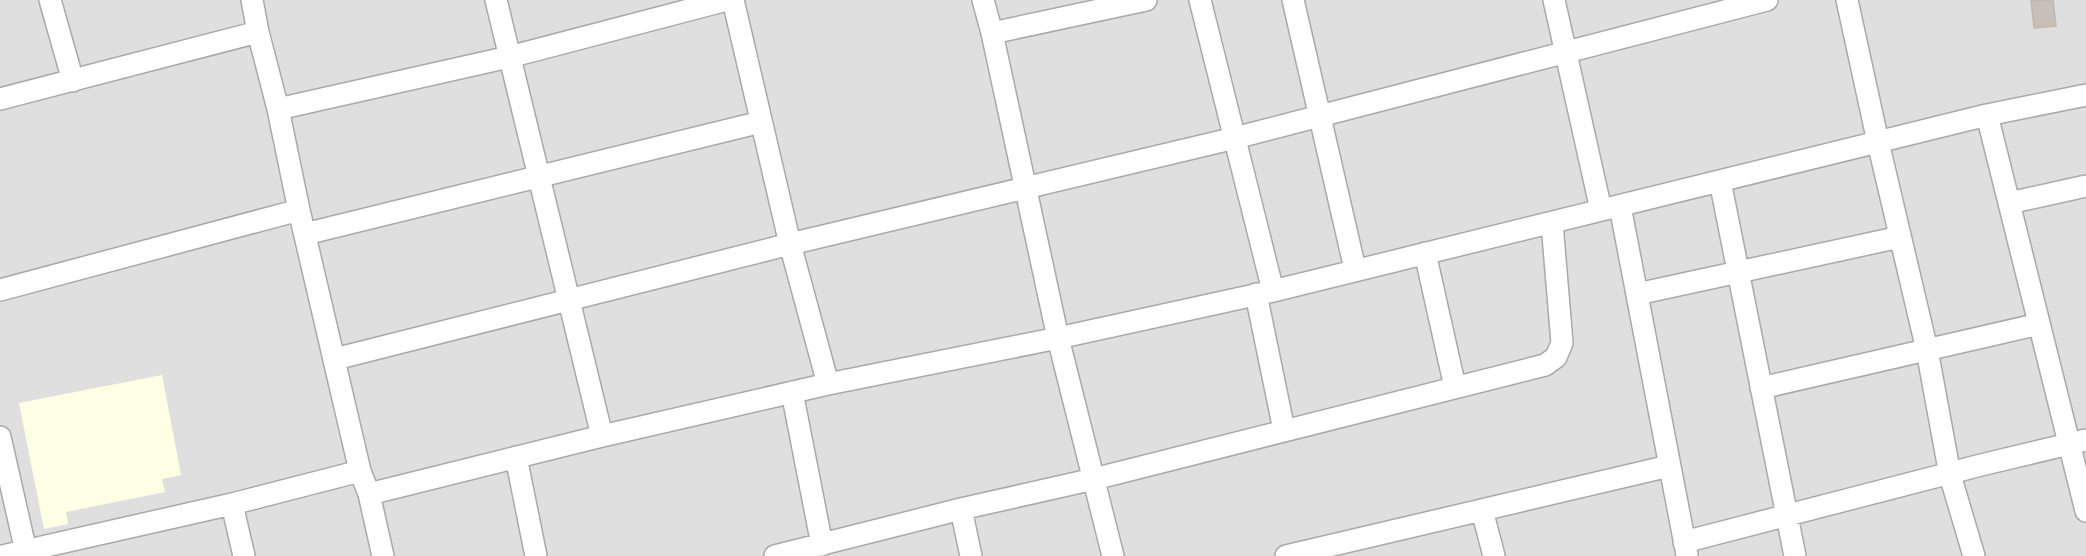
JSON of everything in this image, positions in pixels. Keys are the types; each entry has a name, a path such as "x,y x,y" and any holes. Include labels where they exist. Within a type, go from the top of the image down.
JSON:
{"street":[{"path":"50,0 73,81"},
{"path":"252,0 360,471 369,494 383,556"},
{"path":"496,0 602,436"},
{"path":"278,109 509,57 728,0"},
{"path":"733,0 790,243 828,384"},
{"path":"983,0 1058,338 1113,556"},
{"path":"992,33 1146,0"},
{"path":"1200,0 1235,138 1265,292 1284,430"},
{"path":"1293,0 1355,269"},
{"path":"1554,0 1565,52 1636,294 1686,549 1786,516 2078,442"},
{"path":"335,359 790,243 1235,138 1767,0"},
{"path":"1847,0 1927,350 1950,475 1974,556"},
{"path":"0,99 258,32"},
{"path":"369,494 792,392 1058,338 1265,292 1878,142 2086,95"},
{"path":"1987,116 2039,324 2078,442 2086,511"},
{"path":"305,234 761,122"},
{"path":"1720,181 1795,556"},
{"path":"2009,203 2086,186"},
{"path":"0,290 299,210"},
{"path":"775,556 1545,366 1556,357 1562,342 1552,223"},
{"path":"1636,294 1900,237"},
{"path":"1425,253 1455,387"},
{"path":"1761,388 2039,324"},
{"path":"792,392 822,545"},
{"path":"0,437 27,553"},
{"path":"516,457 536,556"},
{"path":"1286,556 1319,552 1482,510 1670,466"},
{"path":"2,556 27,553 360,471"},
{"path":"232,504 244,556"},
{"path":"961,509 970,556"},
{"path":"1482,510 1494,556"}],"shaded area":[{"path":"0,0 2086,0 2086,556 0,556"},
{"path":"162,375 181,475 162,479 165,492 66,512 68,524 44,529 19,403"}],"building":[{"path":"2031,0 2053,0 2056,26 2034,28"}]}
